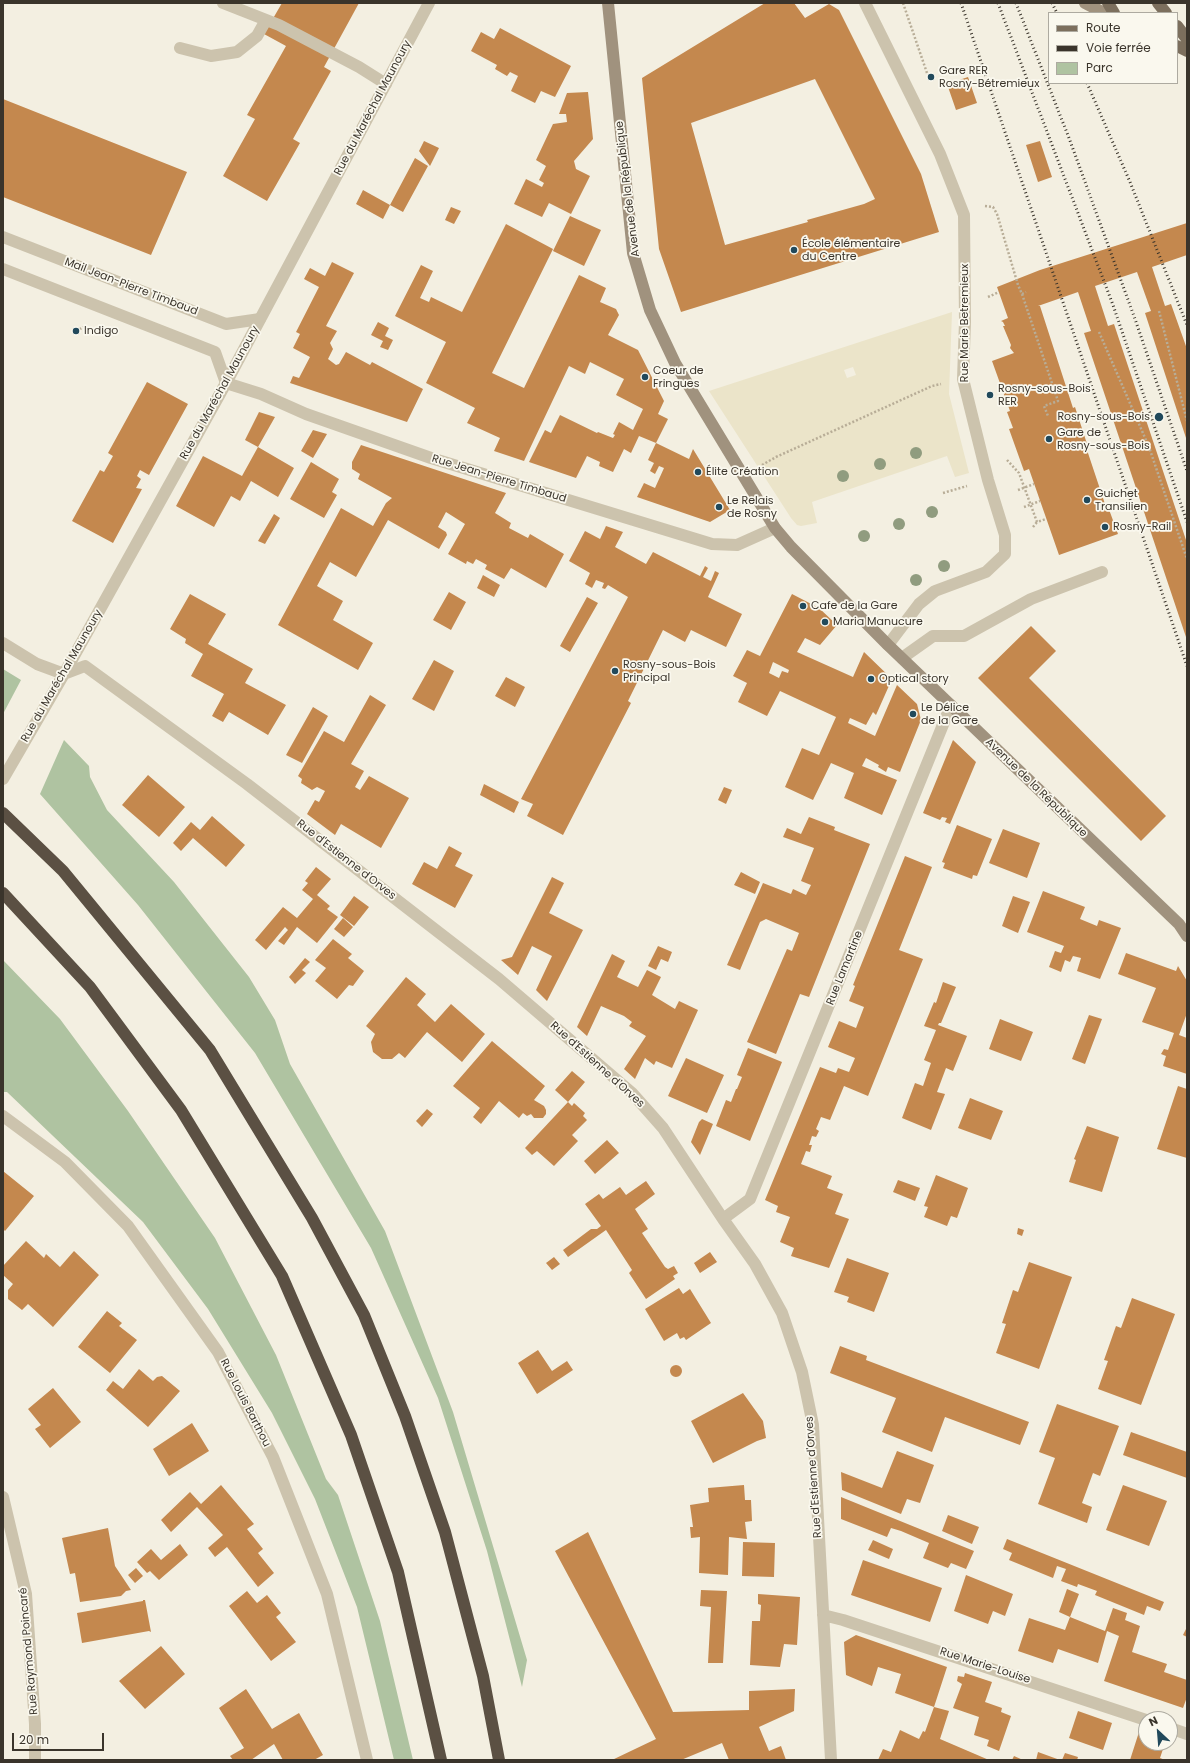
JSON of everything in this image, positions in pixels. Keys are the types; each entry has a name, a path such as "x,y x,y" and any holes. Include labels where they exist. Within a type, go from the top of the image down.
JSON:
{"highway":[{"path":"3,813 63,871 210,1050 312,1218 364,1315 405,1416 445,1532 483,1676 499,1760"},
{"path":"3,893 90,987 181,1110 282,1276 351,1435 398,1572 441,1760"}],"main road":[{"path":"1108,3 1113,12"},
{"path":"1158,3 1165,12"},
{"path":"1178,27 1187,39"},
{"path":"1178,46 1187,51"}],"street":[{"path":"223,3 279,25 359,67 386,84"},
{"name":"Rue du Maréchal Maunoury","path":"3,779 64,674 226,383 429,3"},
{"name":"Avenue de la République","path":"608,3 634,253 650,310 675,363 775,528 796,552 888,645 1179,924 1187,936"},
{"name":"Rue Marie Betremieux","path":"865,3 940,154 964,215 965,257 963,379 986,473 1005,535 1005,554 1001,558 986,572 935,591 919,604 888,645"},
{"path":"1085,3 1102,12"},
{"path":"180,48 211,56 237,52 257,36 266,20"},
{"name":"Mail Jean-Pierre Timbaud","path":"3,237 226,324 260,319"},
{"path":"3,269 215,352 226,383"},
{"name":"Rue Jean-Pierre Timbaud","path":"226,383 260,394 306,414 431,458 712,544 737,545 775,528"},
{"path":"902,658 933,636 964,636 1031,598 1102,572"},
{"path":"3,643 37,664 64,674"},
{"name":"Rue d'Estienne d'Orves","path":"64,674 85,666 247,784 499,979 632,1093 663,1128 723,1219 755,1264 782,1313 802,1372 813,1425 831,1760"},
{"name":"Rue Lamartine","path":"723,1219 750,1199 951,705"},
{"name":"Rue Louis Barthou","path":"3,1116 65,1162 128,1226 218,1352 273,1457 328,1594 367,1760"},
{"name":"Rue Raymond Poincaré","path":"3,1497 26,1594 35,1724 35,1760"},
{"name":"Rue Marie-Louise","path":"823,1615 858,1625 1138,1717"}],"path":[{"path":"904,3 921,57"},
{"path":"980,209 987,205 993,207 997,214 1058,401 1044,406 1048,416"},
{"path":"988,297 999,292"},
{"path":"1022,294 1026,292"},
{"path":"1159,311 1187,421"},
{"path":"1098,332 1149,447 1187,559"},
{"path":"758,467 776,457 932,386 942,384"},
{"path":"1006,460 1019,473 1038,522"},
{"path":"1018,490 1034,484"},
{"path":"1024,508 1040,501"},
{"path":"1033,527 1038,522 1046,519"}],"green space":[{"path":"3,669 21,680 3,714"},
{"path":"64,740 89,766 90,777 107,810 174,882 249,977 275,1020 290,1064 385,1231 453,1412 527,1660 522,1687 487,1551 438,1398 371,1248 255,1053 138,905 40,794"},
{"path":"3,960 60,1019 128,1111 215,1238 276,1355 326,1479 338,1495 380,1621 413,1760 394,1760 357,1607 315,1499 272,1413 208,1309 143,1222 7,1092 3,1092"}],"shaded area":[{"path":"952,312 949,394 969,473 955,477 947,456 812,502 817,523 801,526 797,525 709,391","holes":["853,367 856,375 847,378 844,370"]}],"building":[{"path":"282,3 359,3 324,67 331,71 293,139 300,143 267,201 223,176 255,119 247,115 286,46 264,34"},
{"path":"765,3 794,3 805,18 829,4 839,10 921,174 939,232 681,312 659,249 642,78","holes":["815,79 875,199 864,204 807,220 808,222 725,245 691,123"]},
{"path":"500,28 571,66 555,97 541,91 535,103 511,91 518,76 510,72 507,76 495,69 497,65 471,51 481,32 494,39"},
{"path":"968,77 977,103 956,110 947,84"},
{"path":"588,92 593,139 574,161 576,169 590,176 571,214 549,203 542,217 514,204 526,179 542,187 544,183 539,180 546,166 536,160 553,124 567,122 566,114 559,114 567,93"},
{"path":"3,99 187,172 151,255 3,197"},
{"path":"424,141 439,148 430,166 419,151"},
{"path":"1040,141 1052,177 1038,182 1026,145"},
{"path":"415,158 428,166 403,212 390,205"},
{"path":"363,190 390,205 383,219 356,204"},
{"path":"451,207 461,211 454,224 445,220"},
{"path":"570,216 601,230 584,266 553,251"},
{"path":"1187,223 1187,255 1152,267 1165,306 1171,304 1187,349 1187,441 1145,313 1151,311 1137,272 1095,286 1108,326 1114,324 1187,543 1187,640 1084,333 1091,331 1078,292 1038,306 1040,306 1073,408 1075,407 1089,450 1087,450 1105,504 1107,504 1118,534 1059,555 1029,469 1024,471 1009,429 1013,428 1007,412 1010,411 992,361 1014,353 1010,348 1011,345 1003,326 1005,326 1001,321 1008,318 997,287 1040,270"},
{"path":"506,224 553,249 492,373 524,388 579,275 606,288 600,302 616,309 619,315 608,335 638,350 664,401 658,414 668,419 656,443 639,436 631,453 624,449 613,472 599,466 600,462 587,456 576,478 529,462 545,430 551,433 560,415 597,433 598,432 613,438 615,435 613,434 619,422 633,430 643,409 616,395 624,379 590,362 585,374 569,366 524,461 494,451 500,438 467,423 475,408 426,383 446,342 395,316 421,265 433,271 420,298 429,302 431,297 462,312"},
{"path":"332,262 354,273 326,326 337,331 330,343 333,349 328,359 336,365 339,364 346,352 370,365 372,362 423,389 407,422 290,383 293,376 299,378 310,357 293,348 300,334 296,332 319,287 304,279 310,268 325,276"},
{"path":"378,322 389,328 385,336 393,340 388,350 380,347 383,341 371,335"},
{"path":"147,382 188,404 149,475 140,470 137,476 141,479 136,488 142,489 113,543 72,521 100,470 104,472 113,456 108,453"},
{"path":"259,412 275,417 258,447 245,440"},
{"path":"313,430 327,434 313,458 301,451"},
{"path":"656,443 689,459 693,449 730,510 710,522 637,497 644,483 655,488 664,468 659,466 655,474 650,471 654,463 648,460"},
{"path":"361,445 506,493 495,513 511,523 509,528 528,538 530,534 564,554 546,588 511,568 504,579 485,569 487,565 476,559 473,564 467,561 466,564 448,554 465,524 446,512 438,527 446,532 447,535 439,549 388,520 356,577 330,562 317,586 343,601 333,620 373,643 358,670 278,625 341,508 373,526 386,503 392,498 358,479 360,474 352,469 352,462"},
{"path":"258,447 294,468 278,497 251,481 240,501 231,496 214,527 176,506 203,456 242,476"},
{"path":"311,462 339,479 332,492 337,495 324,518 290,499"},
{"path":"274,514 280,518 265,544 258,541"},
{"name":"Rosny-sous-Bois Principal","path":"606,526 623,532 615,547 646,564 653,552 700,576 705,566 708,568 703,577 711,581 715,571 719,573 708,597 742,614 726,647 691,630 685,642 663,630 628,701 631,703 563,835 527,816 533,804 521,799 628,597 608,585 605,589 602,588 604,583 596,580 592,588 585,584 590,573 569,561 585,531 600,539"},
{"path":"483,575 500,585 494,597 477,588"},
{"path":"449,592 466,602 451,630 433,620"},
{"path":"190,594 226,614 208,644 253,669 245,683 286,705 268,735 229,712 223,722 212,716 224,694 191,676 203,654 185,643 186,639 170,629"},
{"path":"792,594 819,608 837,625 820,645 805,638 797,652 853,677 864,652 892,679 876,715 873,712 866,725 850,718 848,723 875,736 897,685 917,704 921,720 900,772 888,767 886,772 878,767 879,765 866,758 862,766 897,780 882,815 844,798 854,773 831,763 813,800 785,787 802,748 819,755 836,717 780,691 767,716 738,702 747,683 733,676 747,650 760,656","holes":["773,662 789,670 788,673 782,671 779,678 769,673"]},
{"path":"587,597 598,603 570,652 560,646"},
{"path":"1031,626 1056,651 1029,678 1166,816 1141,841 978,678"},
{"path":"434,660 454,671 434,711 412,699"},
{"path":"506,677 525,687 515,707 495,696"},
{"path":"370,695 386,705 351,764 364,771 355,787 360,790 369,776 409,798 381,848 341,824 335,835 307,814 315,800 319,802 325,791 317,787 312,790 301,783 302,779 298,776 324,731 344,742"},
{"path":"313,707 328,716 302,763 286,755"},
{"path":"953,740 976,762 950,824 945,822 947,818 942,817 940,820 923,813"},
{"path":"148,775 185,807 159,837 122,805"},
{"path":"484,784 519,802 514,813 480,795"},
{"path":"724,787 732,790 726,804 718,800"},
{"path":"212,816 245,845 226,867 193,838 181,851 173,843 191,822 200,830"},
{"path":"809,817 835,827 834,830 870,844 809,997 800,994 776,1054 747,1042 787,949 792,951 799,933 766,919 760,922 740,970 727,965 763,883 791,894 793,889 806,895 811,885 801,881 814,848 783,837 787,828 801,834"},
{"path":"957,825 992,839 977,876 973,875 972,879 943,868 945,863 942,862"},
{"path":"1003,829 1040,843 1027,878 989,863"},
{"path":"449,846 462,853 455,866 473,875 455,908 412,884 424,862 437,869"},
{"path":"905,856 932,867 899,950 923,959 868,1096 844,1086 830,1120 821,1117 816,1129 819,1131 816,1137 812,1136 809,1145 812,1145 810,1152 806,1151 801,1164 832,1176 827,1188 843,1194 835,1214 849,1219 829,1268 791,1256 794,1248 780,1242 790,1217 776,1212 778,1206 765,1200 820,1067 836,1073 838,1068 849,1072 855,1058 828,1047 839,1021 856,1028 864,1007 849,1001 855,986 853,985"},
{"path":"316,867 331,879 317,895 330,906 327,909 338,917 317,943 297,927 284,945 278,941 288,930 285,927 266,950 255,940 283,907 297,918 313,899 302,890 308,883 305,881"},
{"path":"741,872 760,882 755,894 734,885"},
{"path":"552,877 564,883 549,913 583,930 547,1001 536,990 552,956 532,946 518,975 501,960 512,957"},
{"path":"1043,891 1085,907 1080,919 1097,926 1099,920 1121,928 1100,979 1077,971 1081,958 1073,956 1070,962 1065,960 1061,972 1049,967 1055,951 1061,953 1064,946 1027,932"},
{"path":"354,896 369,907 354,926 340,915"},
{"path":"1013,896 1030,902 1018,933 1002,926"},
{"path":"343,918 353,927 344,937 334,929"},
{"path":"333,939 352,954 348,958 364,971 353,986 349,985 337,999 315,981 326,968 315,960"},
{"path":"658,946 672,952 668,962 661,959 656,970 648,966"},
{"path":"1126,953 1176,971 1178,966 1187,981 1187,1013 1179,1035 1187,1038 1187,1074 1163,1066 1166,1056 1161,1054 1164,1049 1168,1050 1174,1033 1142,1022 1156,988 1118,974"},
{"path":"612,954 625,961 617,977 638,987 647,970 661,977 652,995 675,1009 679,1001 698,1010 672,1068 656,1061 654,1065 645,1058 635,1079 624,1069 646,1036 629,1026 632,1022 624,1016 601,1006 587,1036 577,1027"},
{"path":"305,958 310,962 302,970 306,973 295,984 289,977"},
{"path":"406,977 426,994 417,1005 435,1022 451,1004 485,1034 462,1062 427,1032 405,1058 399,1053 392,1059 382,1059 373,1052 371,1042 375,1034 366,1026"},
{"path":"943,982 956,987 941,1023 938,1025 967,1036 953,1071 946,1068 937,1092 945,1094 931,1130 902,1118 915,1083 923,1086 931,1063 924,1060 936,1030 924,1026 934,1002 936,1003"},
{"path":"1089,1015 1102,1019 1085,1064 1072,1059"},
{"path":"1000,1019 1033,1032 1021,1061 989,1049"},
{"path":"492,1041 545,1086 534,1100 544,1106 546,1110 546,1114 543,1118 534,1118 531,1114 527,1116 523,1113 519,1118 499,1101 481,1124 473,1117 480,1108 453,1086"},
{"path":"748,1048 782,1062 750,1141 716,1126 726,1100 731,1102 742,1077 737,1075"},
{"path":"686,1058 724,1075 707,1113 668,1096"},
{"path":"572,1071 585,1082 568,1102 555,1090"},
{"path":"1178,1086 1187,1089 1187,1158 1157,1149"},
{"path":"970,1098 1003,1111 991,1140 958,1128"},
{"path":"568,1102 572,1106 574,1103 585,1113 583,1116 587,1120 572,1135 578,1141 554,1166 537,1151 532,1155 525,1148"},
{"path":"427,1109 433,1114 422,1127 416,1121"},
{"path":"702,1119 713,1124 700,1155 691,1142 699,1122"},
{"path":"1087,1126 1119,1137 1102,1192 1069,1182 1076,1160 1074,1159"},
{"path":"607,1140 619,1153 595,1174 584,1161"},
{"path":"3,1171 34,1196 5,1231 3,1229"},
{"path":"936,1175 968,1188 957,1218 951,1216 947,1226 924,1217 928,1207 924,1206"},
{"path":"898,1180 920,1188 915,1201 893,1192"},
{"path":"646,1181 655,1194 635,1209 648,1229 642,1233 665,1267 668,1269 674,1266 678,1273 673,1276 675,1279 646,1299 629,1273 632,1270 606,1230 568,1257 563,1250 591,1229 597,1229 601,1226 585,1204 599,1194 603,1199 620,1187 626,1195"},
{"path":"1018,1228 1024,1230 1022,1236 1017,1234"},
{"path":"26,1241 44,1258 46,1254 60,1267 74,1251 99,1275 53,1327 28,1304 22,1310 8,1299 8,1290 13,1284 3,1275 3,1266"},
{"path":"710,1252 717,1262 700,1273 694,1263"},
{"path":"554,1257 560,1264 552,1270 546,1263"},
{"path":"847,1258 889,1273 874,1312 847,1302 849,1297 834,1292"},
{"path":"1029,1262 1072,1277 1039,1369 996,1353 1006,1324 1002,1323 1013,1290 1018,1292"},
{"path":"679,1288 683,1294 690,1289 711,1323 686,1340 684,1337 680,1339 677,1333 664,1341 645,1309"},
{"path":"1132,1298 1175,1314 1141,1405 1098,1389 1108,1361 1104,1360 1116,1326 1121,1328"},
{"path":"107,1311 122,1323 119,1326 137,1340 110,1373 78,1347"},
{"path":"840,1346 867,1356 866,1360 1029,1422 1020,1445 945,1417 932,1452 882,1432 896,1398 830,1373"},
{"path":"538,1350 552,1371 567,1361 573,1370 537,1394 518,1363"},
{"path":"674,1365 678,1365 682,1371 678,1377 674,1377 670,1373 670,1369"},
{"path":"139,1369 153,1381 157,1377 162,1376 180,1391 148,1427 106,1390 113,1381 123,1389"},
{"path":"53,1388 81,1422 50,1448 35,1429 41,1425 28,1409"},
{"path":"743,1393 763,1421 766,1438 713,1463 691,1421"},
{"path":"1057,1404 1119,1426 1100,1476 1093,1473 1082,1503 1092,1507 1087,1523 1038,1504 1055,1458 1039,1452"},
{"path":"192,1423 209,1451 169,1476 153,1449"},
{"path":"1131,1432 1187,1452 1187,1478 1123,1455"},
{"path":"897,1451 934,1465 920,1503 907,1499 901,1514 842,1490 841,1472 882,1488"},
{"path":"221,1485 254,1524 247,1529 263,1549 258,1553 274,1573 258,1587 227,1547 215,1557 208,1548 223,1535 197,1507 171,1532 161,1520 190,1492 201,1504"},
{"path":"744,1485 745,1500 751,1500 752,1521 745,1522 747,1539 729,1537 728,1575 699,1573 700,1537 691,1538 690,1527 693,1527 690,1505 709,1502 708,1488"},
{"path":"1123,1485 1167,1501 1149,1546 1106,1530"},
{"path":"841,1497 974,1551 966,1569 951,1563 948,1568 923,1558 929,1543 901,1531 891,1528 887,1537 841,1519"},
{"path":"948,1515 979,1527 972,1544 942,1531"},
{"path":"108,1528 115,1566 131,1590 126,1591 121,1596 80,1602 75,1573 70,1574 62,1538"},
{"path":"588,1532 673,1712 749,1710 749,1691 795,1689 794,1711 759,1727 769,1751 781,1746 786,1760 729,1760 722,1743 681,1760 612,1760 656,1739 555,1551"},
{"path":"1007,1539 1164,1602 1160,1611 1147,1606 1144,1615 1095,1595 1097,1591 1078,1584 1077,1587 1061,1581 1066,1569 1057,1566 1053,1578 1009,1560 1012,1553 1003,1549"},
{"path":"873,1540 893,1549 889,1559 868,1550"},
{"path":"743,1542 775,1543 774,1577 742,1576"},
{"path":"180,1544 188,1555 159,1580 150,1571 147,1573 137,1562 151,1549 161,1560"},
{"path":"863,1560 942,1588 930,1622 851,1595"},
{"path":"136,1568 143,1576 135,1583 128,1575"},
{"path":"966,1575 1013,1594 1005,1616 993,1611 988,1624 954,1611"},
{"path":"1067,1589 1079,1594 1070,1617 1059,1612"},
{"path":"701,1590 727,1591 723,1663 708,1663 711,1607 700,1606"},
{"path":"247,1591 257,1603 267,1595 281,1613 276,1617 296,1642 271,1661 229,1606"},
{"path":"758,1594 800,1597 797,1645 784,1644 780,1667 750,1665 752,1621 760,1621 761,1605 758,1604"},
{"path":"145,1600 151,1632 149,1631 82,1643 77,1613"},
{"path":"1113,1608 1127,1613 1125,1620 1140,1626 1132,1652 1167,1664 1164,1672 1187,1680 1187,1697 1183,1708 1104,1681 1119,1636 1107,1631 1098,1663 1058,1649 1053,1663 1018,1651 1029,1618 1065,1630 1070,1617 1105,1631"},
{"path":"1187,1627 1187,1637 1183,1635"},
{"path":"856,1635 947,1667 934,1707 895,1693 901,1674 878,1667 872,1686 846,1675 844,1642"},
{"path":"161,1646 185,1674 145,1709 119,1681"},
{"path":"965,1673 992,1682 985,1702 1002,1708 1001,1712 1011,1716 999,1751 987,1746 989,1740 974,1735 979,1717 953,1708 962,1684 957,1681 958,1676 964,1677"},
{"path":"246,1689 272,1729 299,1713 323,1755 314,1760 283,1760 274,1744 251,1760 233,1760 230,1756 244,1748 219,1708"},
{"path":"934,1707 949,1711 940,1739 989,1760 878,1760 883,1749 891,1752 900,1730 919,1739 923,1731 925,1732"},
{"path":"1078,1711 1112,1723 1103,1750 1069,1738"},
{"path":"1138,1735 1138,1751 1162,1751 1160,1758 1165,1760 1130,1760"},
{"path":"1038,1752 1060,1760 1036,1760"},
{"path":"1065,1753 1078,1757 1077,1760 1062,1760"},
{"path":"1014,1756 1023,1760 1012,1760"}],"railway":[{"path":"961,3 1187,666"},
{"path":"998,3 1113,305 1187,522"},
{"path":"1016,3 1069,138 1135,319 1187,471"},
{"path":"1052,3 1056,12"},
{"path":"1087,84 1130,182 1187,325"}],"place":[{"name":"Gare RER Rosny-Bétremieux","path":"931,77"},
{"name":"École élémentaire du Centre","path":"794,250"},
{"name":"Indigo","path":"76,331"},
{"name":"Coeur de Fringues","path":"645,377"},
{"name":"Rosny-sous-Bois RER","path":"990,395"},
{"name":"Rosny-sous-Bois","path":"1159,417"},
{"name":"Gare de Rosny-sous-Bois","path":"1049,439"},
{"name":"Élite Création","path":"698,472"},
{"name":"Guichet Transilien","path":"1087,500"},
{"name":"Le Relais de Rosny","path":"719,507"},
{"name":"Rosny-Rail","path":"1105,527"},
{"name":"Cafe de la Gare","path":"803,606"},
{"name":"Maria Manucure","path":"825,622"},
{"name":"Rosny-sous-Bois Principal","path":"615,671"},
{"name":"Optical story","path":"871,679"},
{"name":"Le Délice de la Gare","path":"913,714"}]}
